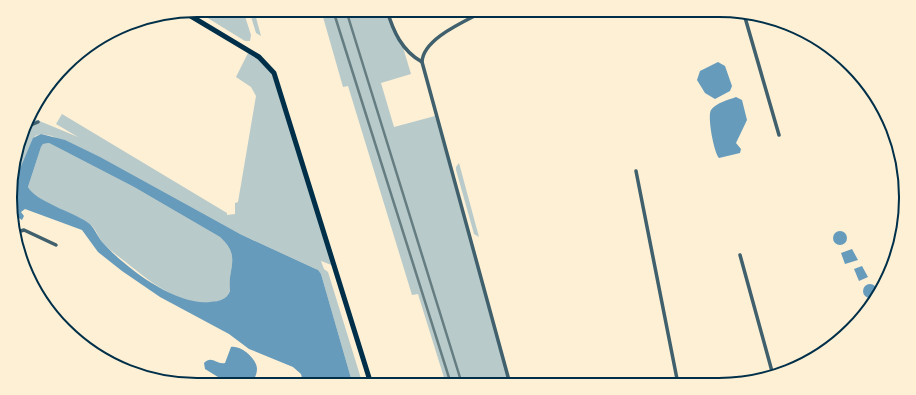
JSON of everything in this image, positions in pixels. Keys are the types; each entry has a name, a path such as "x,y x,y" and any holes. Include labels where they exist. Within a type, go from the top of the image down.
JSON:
{"main road":[{"path":"192,17 259,57 274,73 369,378"}],"street":[{"path":"390,17 394,29 409,54 422,62"},
{"path":"474,17 435,40 425,50 422,62 508,378"},
{"path":"746,19 779,135"},
{"path":"33,124 38,122"},
{"path":"636,171 677,378"},
{"path":"20,230 24,230 56,245"},
{"path":"740,255 772,370"}],"shaded area":[{"path":"206,17 245,17 251,35 250,41 245,41"},
{"path":"251,17 256,17 261,36 256,33"},
{"path":"323,17 390,17 402,44 411,74 381,83 394,127 435,116 508,378 444,378 418,294 412,295 348,86 343,87"},
{"path":"249,51 270,68 334,266 321,261 324,269 328,272 361,378 351,378 321,274 316,269 240,234 52,136 41,134 35,136 23,161 19,175 23,151 35,119 78,137 56,124 62,114 227,213 227,215 235,214 235,203 238,202 256,96 251,87 236,77"},
{"path":"49,143 134,187 220,237 227,244 232,257 230,291 225,299 212,302 185,300 160,288 109,249 102,242 92,226 85,221 47,203 32,192 28,187 41,147 43,144"},
{"path":"459,163 479,237 474,234 456,170"}],"water":[{"path":"718,62 725,66 732,86 730,91 715,99 705,93 697,80 700,71"},
{"path":"736,97 742,100 747,120 736,143 741,149 740,153 719,158 715,149 712,134 710,119 711,110 716,105"},
{"path":"41,134 65,140 100,157 240,234 318,270 321,274 351,378 302,378 301,374 293,367 249,349 229,334 160,297 122,271 98,252 82,230 25,209 21,212 24,216 22,220 18,218 17,186 19,170 33,138","holes":["49,143 134,187 220,237 227,244 232,257 230,291 225,298 214,302 197,302 167,292 152,284 113,254 90,224 81,218 46,202 32,192 28,187 41,147 43,144"]},
{"path":"837,231 843,231 847,235 847,241 843,245 837,245 833,241 833,235"},
{"path":"852,249 858,260 845,264 841,253"},
{"path":"862,266 868,277 859,281 854,269"},
{"path":"870,284 875,286 869,298 865,296 863,291 865,286"},
{"path":"231,347 244,350 256,365 257,371 255,377 218,378 205,369 204,363 212,360 219,363 225,363"}],"railway":[{"path":"335,17 449,378"},
{"path":"348,17 460,378"}]}
